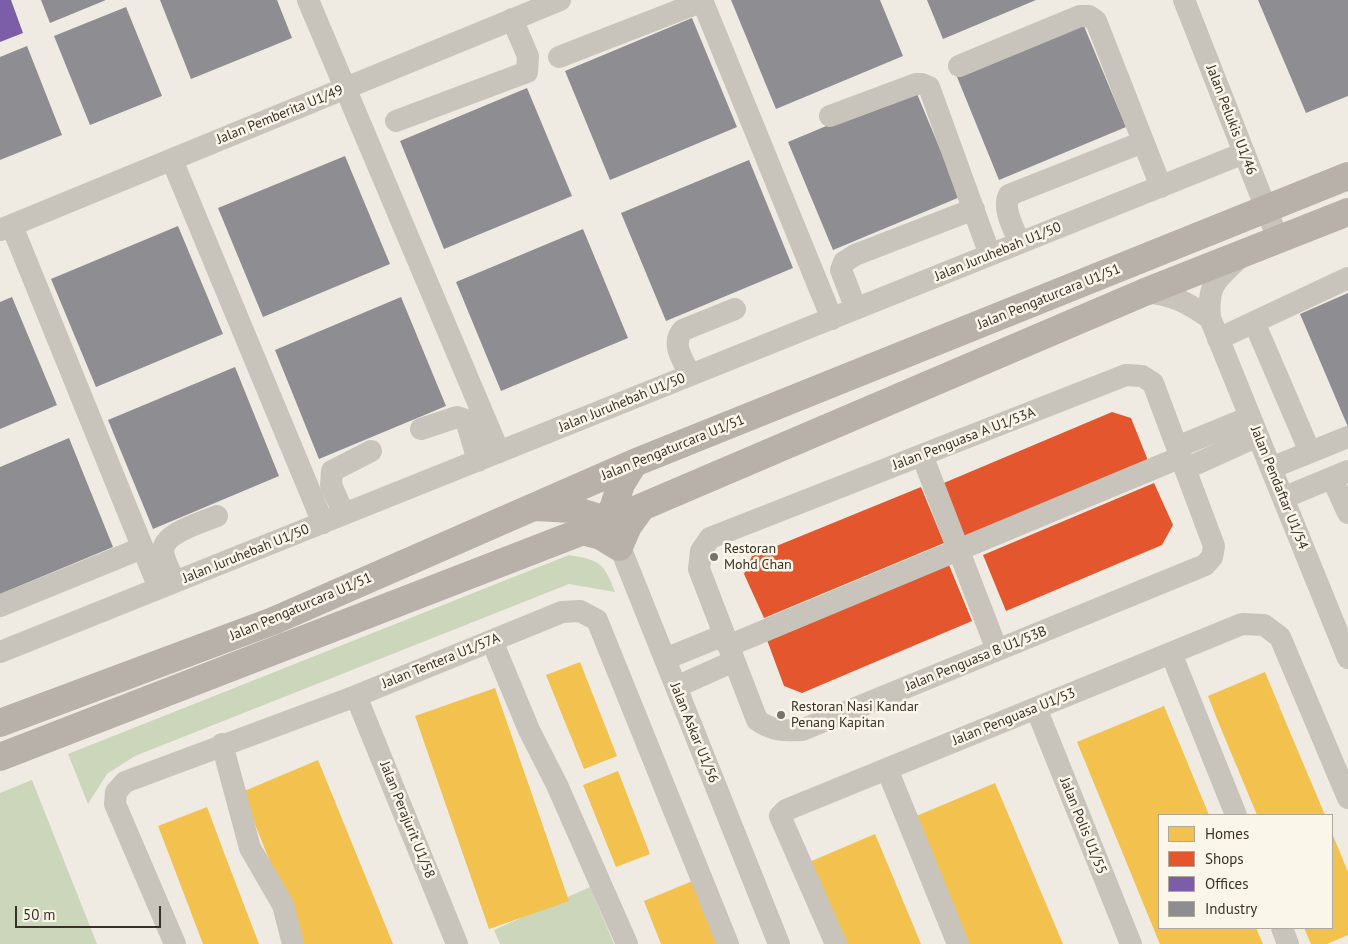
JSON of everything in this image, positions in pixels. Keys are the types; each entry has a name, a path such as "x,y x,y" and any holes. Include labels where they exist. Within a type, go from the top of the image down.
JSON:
{"main road":[{"name":"Jalan Pengaturcara U1/51","path":"0,723 273,621 634,463 1266,211 1348,176"},
{"name":"Jalan Pengaturcara U1/51","path":"0,757 609,521 1144,292 1348,212"},
{"path":"530,507 572,509 609,521 621,484 634,463"},
{"path":"582,531 602,536 620,546 628,526 641,508"}],"street":[{"path":"308,0 499,452"},
{"name":"Jalan Pemberita U1/49","path":"6,228 560,0"},
{"path":"559,57 703,0 832,319"},
{"name":"Jalan Pelukis U1/46","path":"1184,0 1278,239"},
{"path":"959,66 1080,16 1090,16 1096,21 1160,187"},
{"path":"396,122 527,72 528,56 512,19"},
{"path":"830,116 916,84 929,87 990,255"},
{"path":"1020,243 1007,208 1006,202 1009,194 1143,142"},
{"name":"Jalan Juruhebah U1/50","path":"0,652 1244,153"},
{"path":"172,160 323,523"},
{"path":"856,309 841,270 844,262 855,255 974,208"},
{"path":"6,228 142,548 167,585"},
{"name":"Jalan Pendaftar U1/54","path":"1244,253 1212,286 1208,297 1210,318 1283,498 1343,631 1348,658"},
{"path":"1218,339 1348,278"},
{"path":"1144,292 1166,294 1181,299 1210,318"},
{"path":"690,376 678,347 678,335 683,330 735,309"},
{"path":"1254,322 1310,452"},
{"name":"Jalan Penguasa A U1/53A","path":"729,647 699,569 701,551 710,538 1126,375 1142,376 1153,383 1214,546"},
{"path":"421,429 457,417 466,420 478,461"},
{"path":"665,659 729,647 1254,426"},
{"path":"1271,468 1348,437"},
{"path":"344,514 331,485 332,471 371,452"},
{"path":"922,455 997,650"},
{"path":"1283,498 1340,474 1348,513"},
{"path":"167,585 163,547 168,538 216,516"},
{"name":"Jalan Askar U1/56","path":"609,521 779,944"},
{"name":"Jalan Penguasa B U1/53B","path":"729,647 757,720 768,728 787,731 802,730 1205,565 1212,557 1214,546"},
{"path":"0,606 142,548"},
{"name":"Jalan Tentera U1/57A","path":"176,944 115,804 116,792 125,782 222,744 356,696 562,612 580,612 597,620 728,944"},
{"name":"Jalan Penguasa U1/53","path":"836,944 786,818 887,769 1242,624 1264,625 1280,637 1348,798"},
{"path":"492,641 529,730 557,785 627,944"},
{"path":"676,687 729,647"},
{"path":"1171,653 1236,814"},
{"name":"Jalan Perajurit U1/58","path":"356,696 457,944"},
{"name":"Jalan Polis U1/55","path":"1036,708 1131,944"},
{"path":"222,744 250,848 283,905 293,944"},
{"path":"887,769 958,944"},
{"path":"1282,929 1288,944"}],"green space":[{"path":"569,555 600,564 608,575 615,592 569,584 135,756 107,774 88,804 68,754"},
{"path":"32,780 97,944 0,944 0,793"},
{"path":"590,887 614,944 500,944 494,930"}],"building: Homes":[{"path":"580,662 617,756 584,769 546,675"},
{"path":"1265,672 1325,814 1257,814 1208,696"},
{"path":"495,688 569,901 489,929 415,716"},
{"path":"1164,706 1209,814 1158,814 1158,929 1256,929 1263,944 1160,944 1077,742"},
{"path":"318,760 393,944 303,944 242,792"},
{"path":"618,771 650,854 616,867 583,785"},
{"path":"995,783 1063,944 967,944 914,817"},
{"path":"207,807 259,944 203,944 158,826"},
{"path":"875,834 921,944 841,944 807,863"},
{"path":"1333,835 1348,872 1348,935 1327,944 1311,944 1304,929 1333,929"},
{"path":"695,880 720,944 661,944 644,901"}],"building: Shops":[{"path":"1112,412 1131,418 1149,463 962,541 939,485"},
{"path":"1154,483 1173,525 1162,545 1006,611 983,555"},
{"path":"921,487 944,543 764,618 744,574 752,556"},
{"path":"949,565 972,621 802,693 784,686 767,640"}],"building: Offices":[{"path":"0,0 11,0 23,33 0,42"}],"building: Industry":[{"path":"41,0 106,0 50,23"},
{"path":"160,0 277,0 292,38 191,79"},
{"path":"731,0 880,0 903,56 776,109"},
{"path":"927,0 1036,0 943,39"},
{"path":"1258,0 1348,0 1348,96 1306,113"},
{"path":"126,7 162,96 90,125 54,36"},
{"path":"692,18 737,127 610,180 565,71"},
{"path":"1081,19 1126,127 999,180 955,72"},
{"path":"27,46 62,135 0,160 0,57"},
{"path":"527,88 572,196 444,249 400,141"},
{"path":"915,89 960,197 833,250 788,142"},
{"path":"345,156 390,264 263,317 218,208"},
{"path":"749,160 793,268 666,321 621,213"},
{"path":"178,226 223,334 96,387 51,279"},
{"path":"583,229 628,338 501,391 456,282"},
{"path":"1348,293 1348,427 1300,314"},
{"path":"12,297 57,405 0,429 0,302"},
{"path":"401,297 446,406 319,459 275,350"},
{"path":"235,367 279,476 153,529 108,420"},
{"path":"69,438 113,547 0,594 0,467"}],"place":[{"name":"Restoran Mohd Chan","path":"714,557"},
{"name":"Restoran Nasi Kandar Penang Kapitan","path":"781,715"}]}
